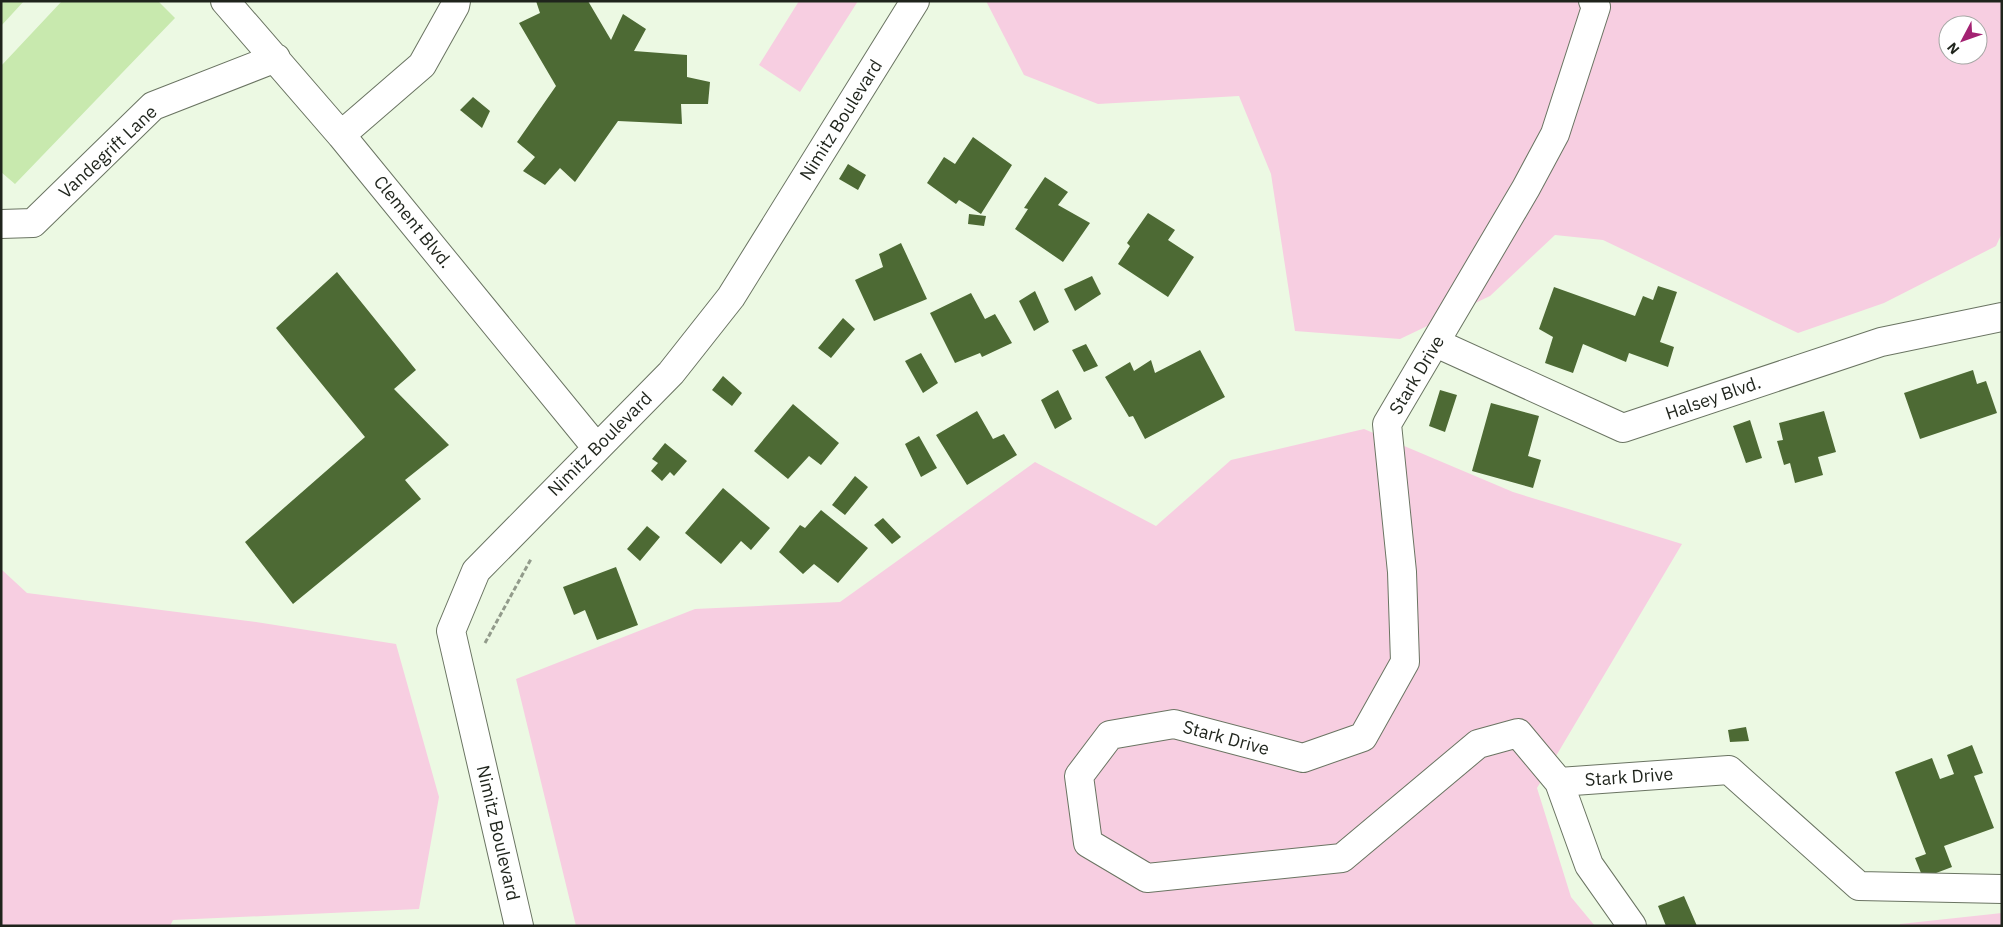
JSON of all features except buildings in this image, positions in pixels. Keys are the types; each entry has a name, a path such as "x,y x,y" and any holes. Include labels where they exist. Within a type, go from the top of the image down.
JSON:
{"street":[{"name":"Clement Blvd.","path":"225,1 342,134 596,447"},
{"path":"342,134 422,66 456,1"},
{"name":"Nimitz Boulevard","path":"519,926 452,631 476,570 671,372 731,297 915,1"},
{"name":"Stark Drive","path":"1593,1 1596,7 1555,134 1526,188 1387,424 1402,572 1405,662 1363,737 1303,758 1174,724 1110,735 1079,776 1088,842 1147,878 1342,858 1478,744 1518,733 1559,782 1729,770 1859,886 2002,889"},
{"name":"Vandegrift Lane","path":"1,224 33,223 153,106 276,58"},
{"name":"Halsey Blvd.","path":"1436,343 1623,428 1881,342 2002,317"},
{"path":"1559,782 1588,865 1632,926"}],"path":[{"path":"482,649 534,555"}],"shaded area":[{"path":"1,1 24,1 1,26"},
{"path":"62,1 158,1 175,18 15,184 1,172 1,66"},
{"path":"799,1 858,1 800,92 759,65"},
{"path":"986,1 2002,1 2002,233 1996,246 1884,303 1798,333 1603,240 1555,235 1490,296 1400,339 1295,331 1271,174 1239,96 1098,104 1024,75"},
{"path":"1364,429 1513,492 1682,544 1537,788 1571,897 1595,926 576,926 516,679 695,609 840,602 1035,462 1156,526 1231,460"},
{"path":"1,569 27,593 256,622 396,644 439,797 419,909 173,920 170,926 1,926"},
{"path":"2002,913 2002,926 1900,926 1900,924"}]}
